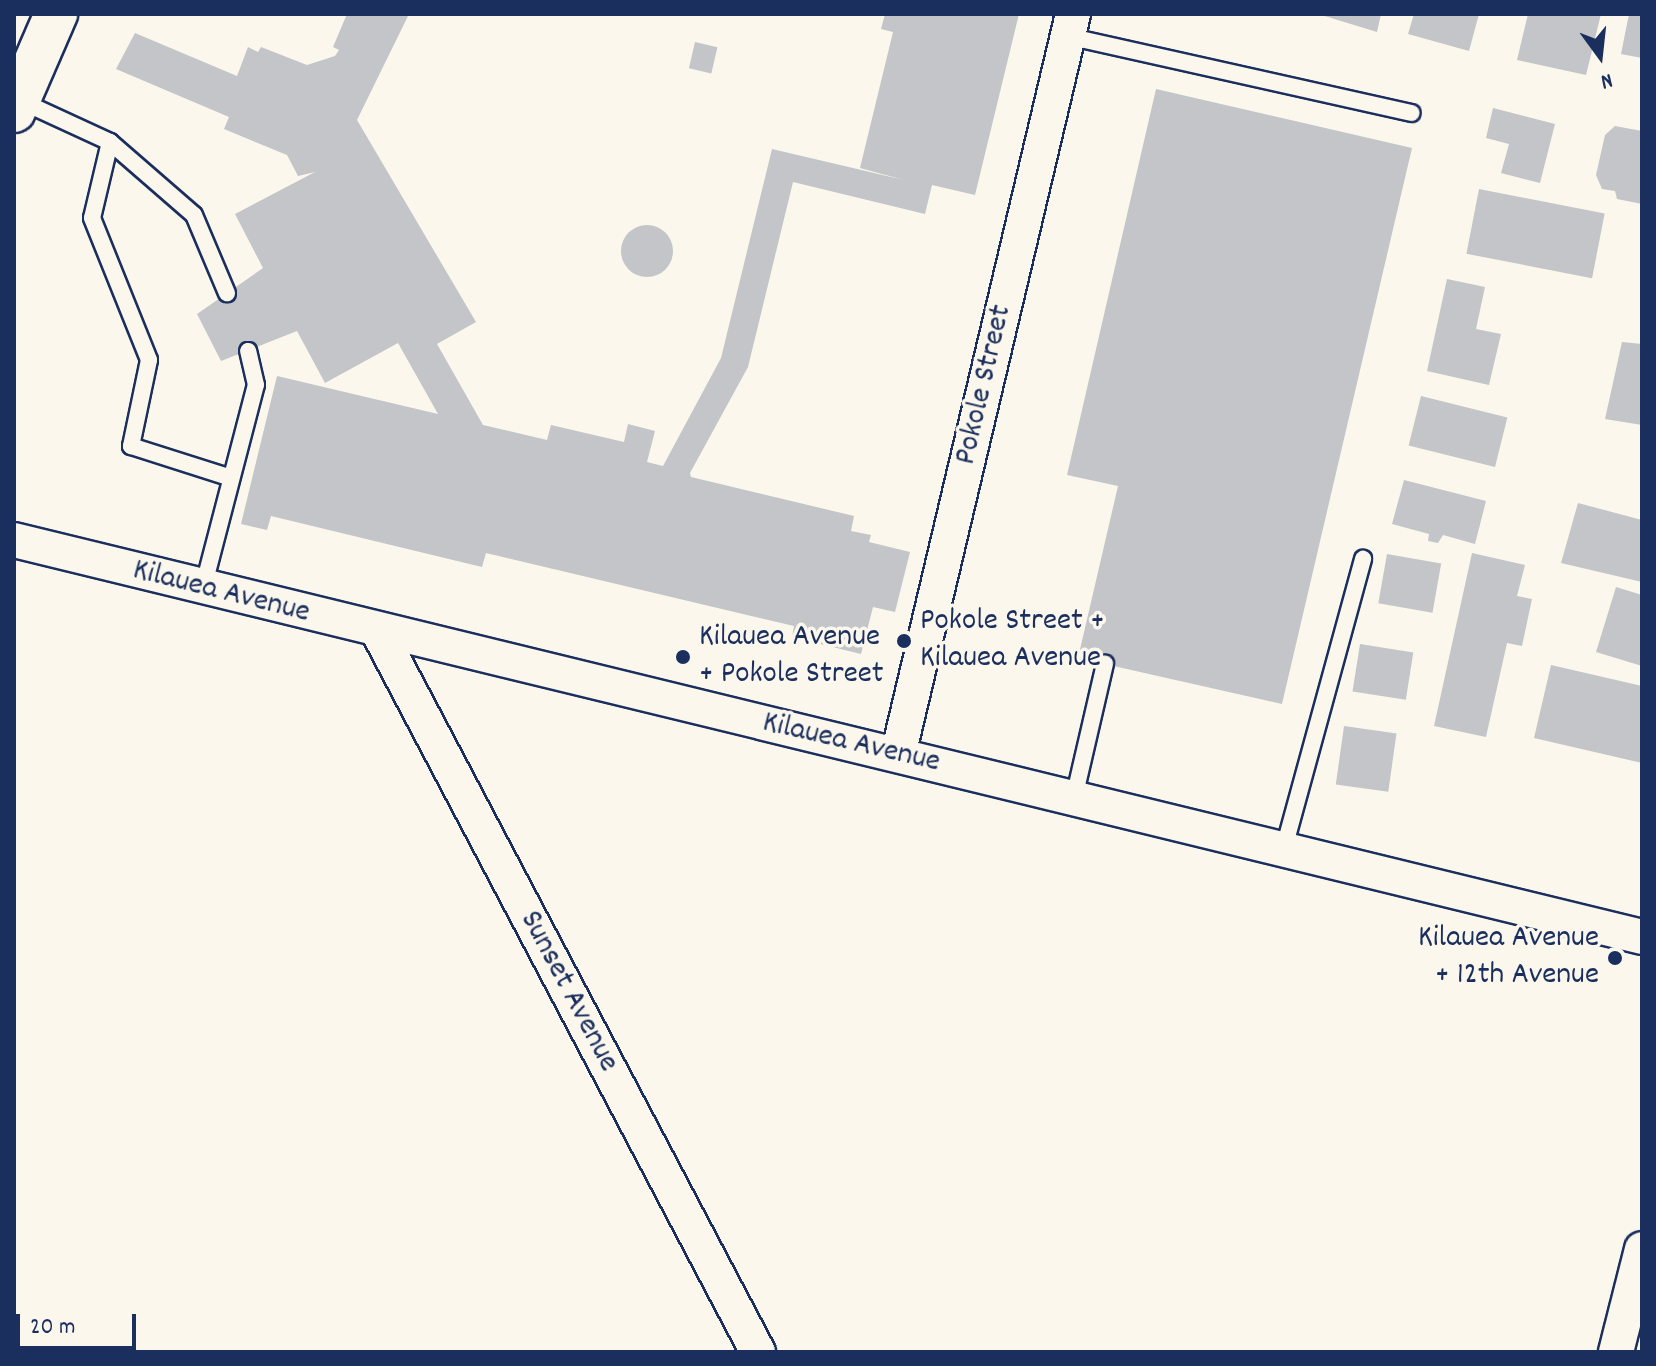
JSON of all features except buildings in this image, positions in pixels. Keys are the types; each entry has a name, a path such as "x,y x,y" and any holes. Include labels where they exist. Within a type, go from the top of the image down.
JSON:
{"street":[{"path":"16,105 56,14"},
{"name":"Pokole Street","path":"898,755 1070,25"},
{"name":"Kilauea Avenue","path":"14,540 379,633 898,755 1642,937"},
{"name":"Sunset Avenue","path":"379,633 758,1352"},
{"path":"1616,1352 1642,1249"}],"lane":[{"path":"1070,25 1411,113"},
{"path":"16,105 110,142 194,215 227,293"},
{"path":"110,142 92,218 149,360 131,446 231,478"},
{"path":"203,588 256,385 248,351"},
{"path":"1284,848 1363,559"},
{"path":"1074,798 1105,664"}],"place":[{"name":"Pokole Street + Kilauea Avenue","path":"904,641"},
{"name":"Kilauea Avenue + Pokole Street","path":"683,657"},
{"name":"Kilauea Avenue + 12th Avenue","path":"1615,958"}]}
